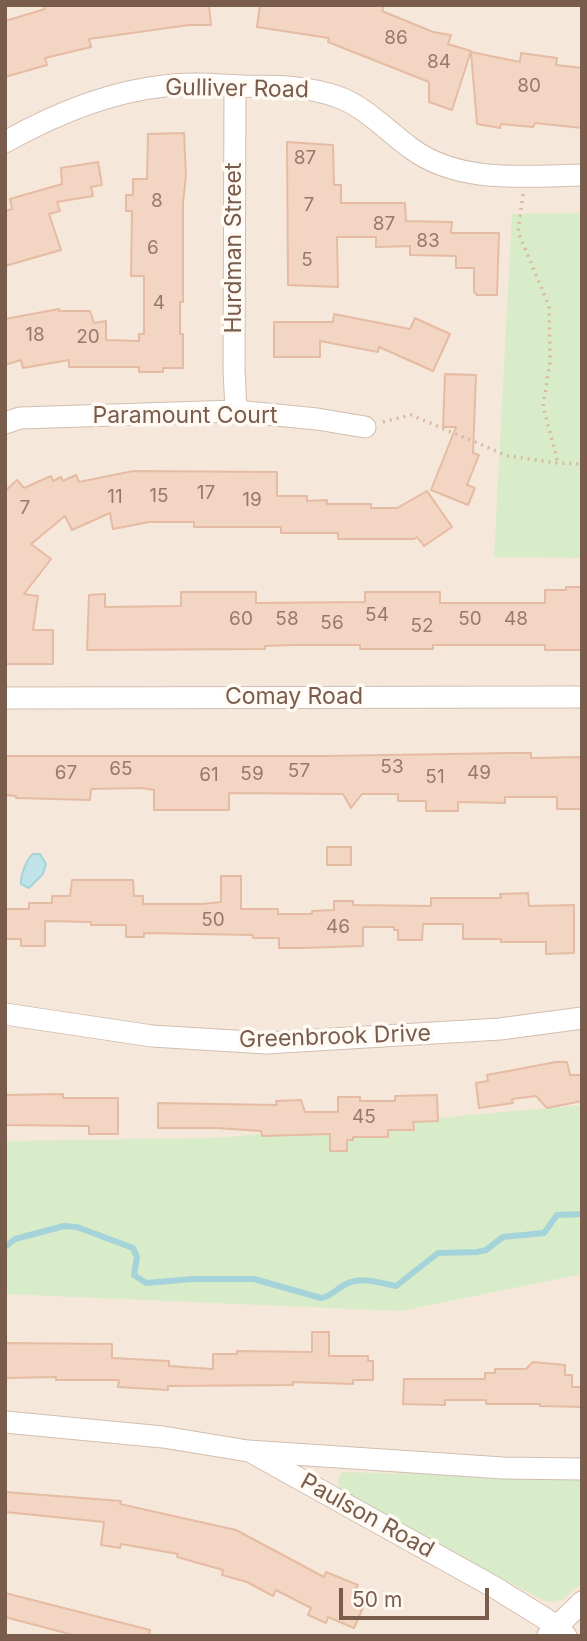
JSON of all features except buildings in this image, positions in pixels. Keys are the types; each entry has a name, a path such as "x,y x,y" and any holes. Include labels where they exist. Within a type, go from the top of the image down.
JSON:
{"street":[{"name":"Gulliver Road","path":"5,142 75,108 123,93 166,85 305,87 342,98 375,119 427,159 460,171 491,175 582,175"},
{"name":"Hurdman Street","path":"235,86 236,411"},
{"name":"Paramount Court","path":"5,423 20,418 236,411 365,427"},
{"name":"Comay Road","path":"5,698 582,696"},
{"name":"Greenbrook Drive","path":"5,1014 152,1036 267,1043 500,1029 582,1018"},
{"name":"Paulson Road","path":"5,1422 163,1437 248,1451 503,1468 582,1469"},
{"name":"Paulson Road","path":"248,1451 494,1587 557,1633"},
{"path":"557,1633 582,1602"}],"path":[{"path":"523,191 518,232 548,306 550,362 543,406 558,463"},
{"path":"365,427 411,415 508,456 582,464"}],"shaded area":[{"path":"5,5 582,5 582,1636 5,1636"}],"green space":[{"path":"582,213 582,558 494,557 512,214"},
{"path":"582,1105 582,1274 401,1311 5,1294 5,1141 215,1138"},
{"path":"342,1472 582,1478 582,1583 562,1600 547,1602 341,1494 338,1480"}],"water":[{"path":"33,854 40,854 46,864 43,874 29,888 21,884 21,881 26,863"}],"waterway":[{"path":"5,1247 15,1239 64,1226 77,1227 133,1248 137,1257 134,1275 146,1283 193,1279 254,1279 321,1298 346,1284 358,1281 396,1286 438,1253 486,1250 503,1237 544,1233 557,1215 582,1214"}]}
